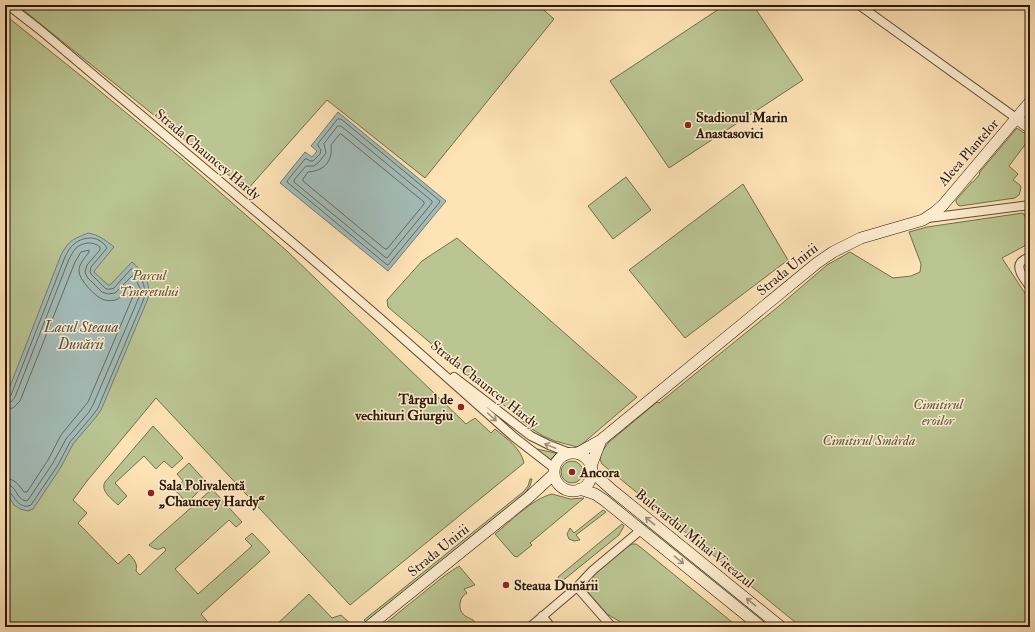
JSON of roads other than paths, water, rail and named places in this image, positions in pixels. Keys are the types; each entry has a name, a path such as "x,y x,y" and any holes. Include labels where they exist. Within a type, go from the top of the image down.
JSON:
{"main road":[{"name":"Aleea Plantelor","path":"926,218 943,205 1030,102"},
{"path":"1016,118 1030,128"},
{"name":"Strada Unirii","path":"574,453 602,440 817,263 846,245 861,238 926,218"},
{"name":"Strada Unirii","path":"591,469 602,440"},
{"path":"574,453 585,457 589,462 591,469 591,477 585,486 580,489 570,490 560,486 555,479 555,463 565,454 574,453"},
{"name":"Bulevardul Mihai Viteazul","path":"591,469 612,490 781,627"},
{"name":"Strada Unirii","path":"368,627 528,498 554,471"},
{"name":"Strada Unirii","path":"528,498 545,490 560,486"},
{"name":"Bulevardul Mihai Viteazul","path":"580,489 587,490 598,495 761,627"}],"street":[{"name":"Strada Chauncey Hardy","path":"8,5 39,29 288,238 554,471"},
{"path":"859,5 1016,118"},
{"name":"Strada Unirii","path":"926,218 1030,205"},
{"path":"1030,257 1021,262 1019,266 1020,272 1030,287"},
{"name":"Strada Chauncey Hardy","path":"389,326 531,436 548,445 574,453"},
{"path":"530,627 577,587 593,570 642,530"},
{"path":"577,587 612,627"},
{"path":"542,616 551,627"}],"water":[{"path":"338,112 446,201 388,271 280,183 305,152 312,157 317,151 311,146"},
{"name":"Lacul Steaua Dunării","path":"88,233 99,236 114,247 94,272 108,285 110,285 132,262 140,270 147,281 149,296 101,410 73,444 61,467 33,509 28,511 20,509 14,505 5,491 5,399 61,255 72,241"}],"place":[{"name":"Stadionul Marin Anastasovici","path":"688,125"},
{"name":"Târgul de vechituri Giurgiu","path":"461,407"},
{"name":"Ancora","path":"572,472"},
{"name":"Sala Polivalentă „Chauncey Hardy“","path":"151,493"},
{"name":"Steaua Dunării","path":"506,585"}],"park label":[{"name":"Parcul Tineretului","path":"149,284"},
{"name":"Cimitirul eroilor","path":"938,412"},
{"name":"Cimitirul Smârda","path":"869,440"}]}
